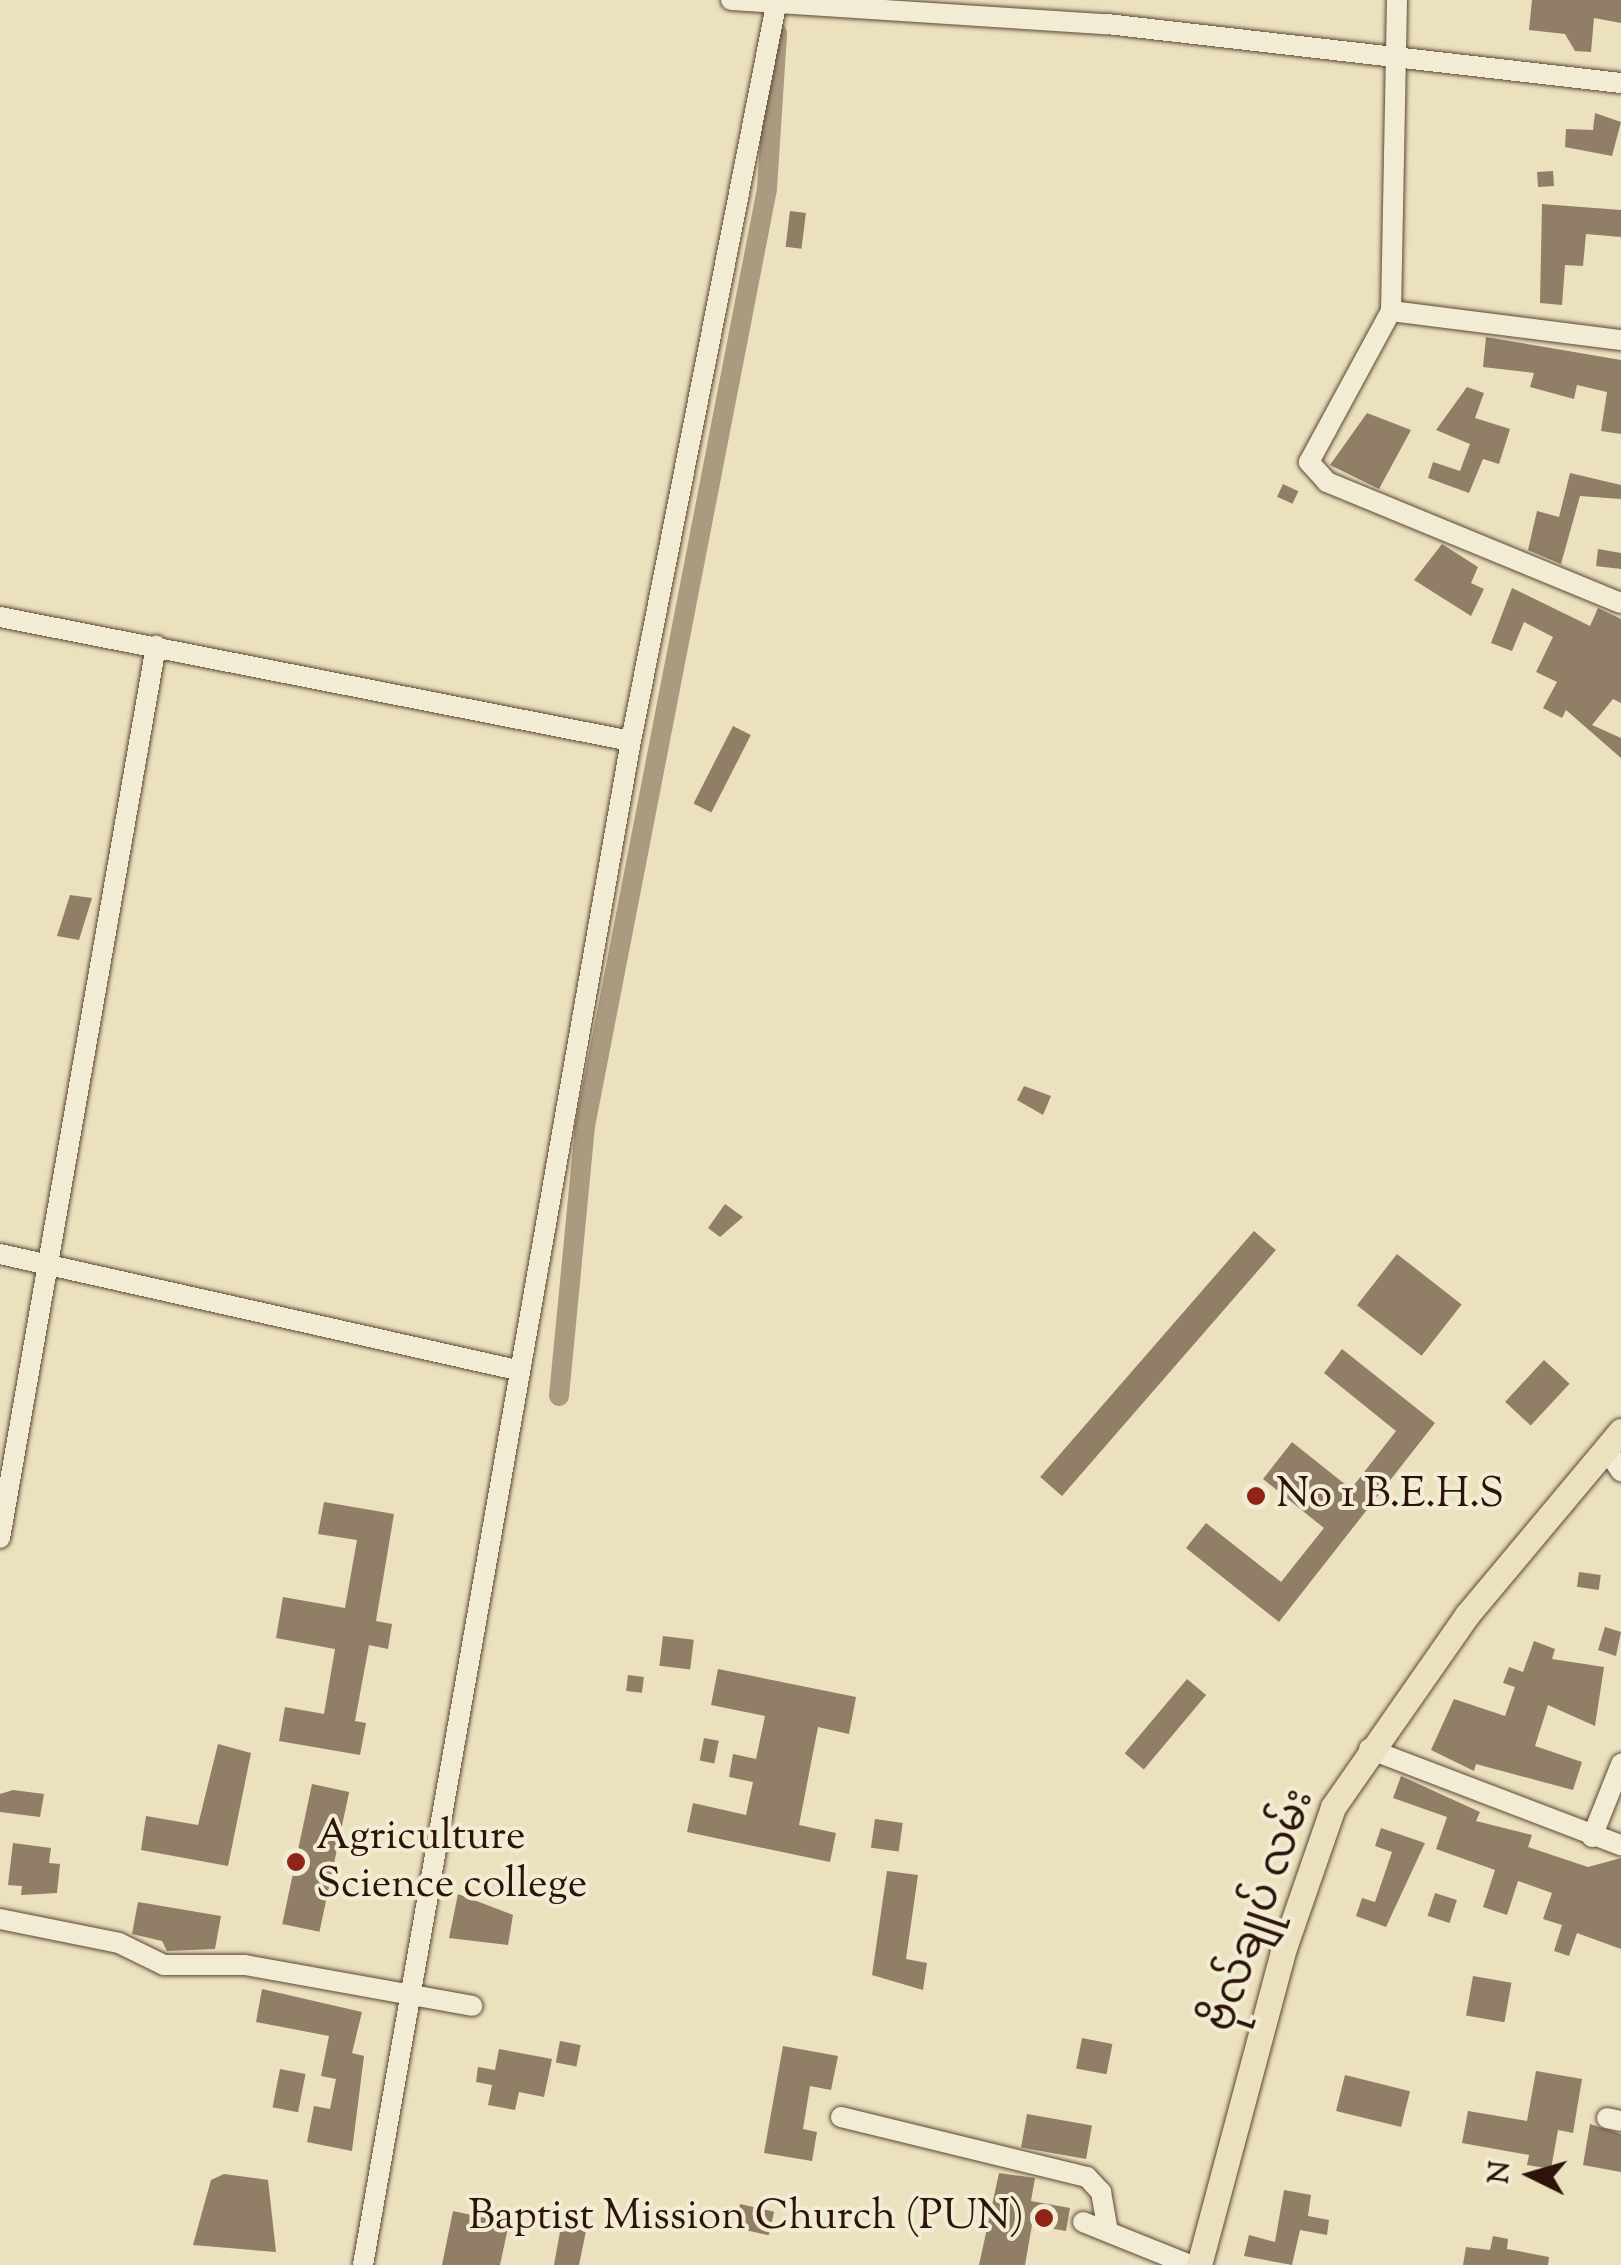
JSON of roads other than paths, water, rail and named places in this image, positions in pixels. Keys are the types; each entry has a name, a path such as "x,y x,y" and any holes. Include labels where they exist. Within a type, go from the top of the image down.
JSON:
{"main road":[{"name":"ဗိုလ်ချုပ် လမ်း","path":"1199,2265 1284,1948 1333,1807 1369,1750 1613,1440"}],"street":[{"path":"731,0 1397,54 1621,83"},
{"path":"1396,0 1391,310 1309,455 1312,468 1621,603"},
{"path":"363,2265 631,741 777,2"},
{"path":"1391,310 1621,340"},
{"path":"0,617 631,741"},
{"path":"0,1538 156,646"},
{"path":"0,1254 518,1370"},
{"path":"1613,1440 1621,1471"},
{"path":"1369,1750 1621,1845"},
{"path":"1592,1836 1621,1764"},
{"path":"0,1919 119,1943 164,1965 244,1965 472,2006"},
{"path":"841,2117 1087,2177 1100,2192 1108,2230"},
{"path":"1084,2222 1190,2265"}],"waterway":[{"path":"559,1396 585,1126 767,189 777,33"}],"place":[{"name":"No 1 B.E.H.S","path":"1256,1496"},
{"name":"Agriculture Science college","path":"296,1862"},
{"name":"Baptist Mission Church (PUN)","path":"1044,2218"}]}
